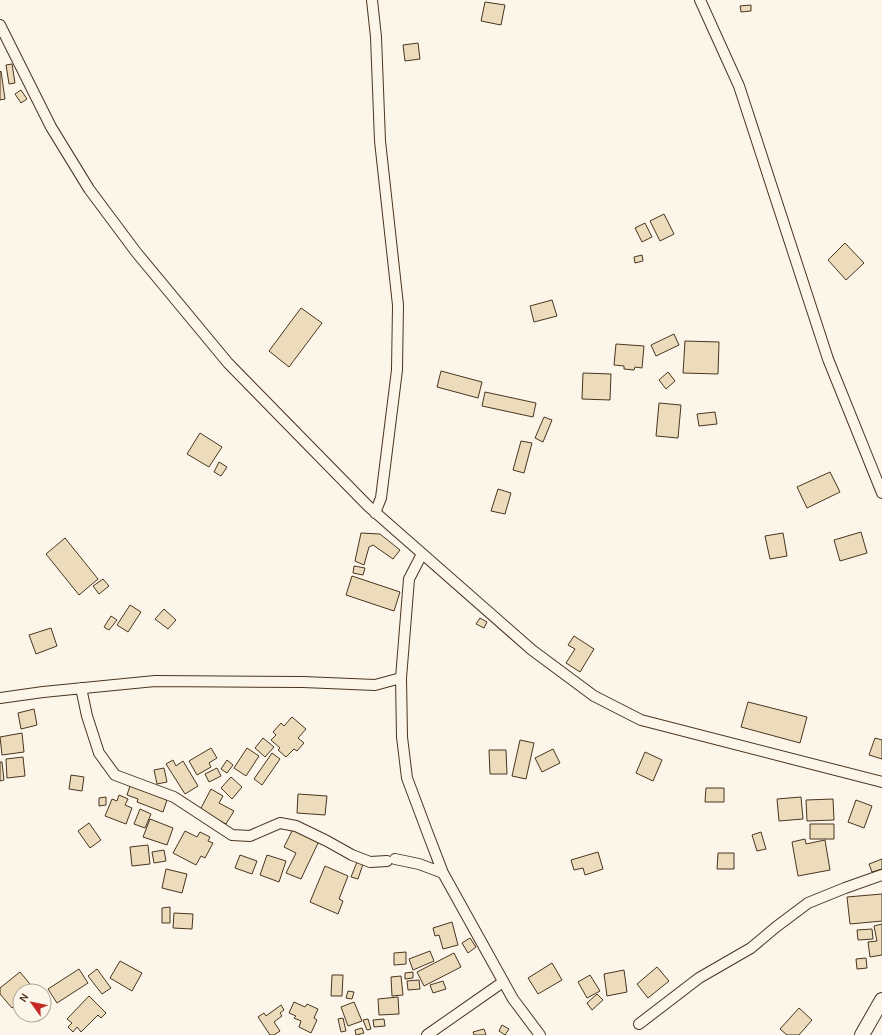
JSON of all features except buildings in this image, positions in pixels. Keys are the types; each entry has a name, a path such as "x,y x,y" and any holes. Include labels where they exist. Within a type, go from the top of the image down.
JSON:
{"street":[{"path":"372,0 376,37 380,141 398,306 397,370 381,498 375,513"},
{"path":"700,0 739,86 828,359 882,493"},
{"path":"0,26 59,139 89,189 136,252 228,363 375,513 532,650 594,696 641,720 882,782"},
{"path":"422,554 409,579 401,678 402,737 407,778 443,873 513,999 540,1035"},
{"path":"0,698 43,692 155,681 375,684 401,678"},
{"path":"81,688 86,716 98,753 115,775 174,798 232,835 250,836 280,823 296,826 352,855 370,862 391,860 419,864 443,873"},
{"path":"639,1024 699,978 751,948 808,903 844,888 882,875"},
{"path":"427,1035 503,982"},
{"path":"862,1035 882,1000"}]}
